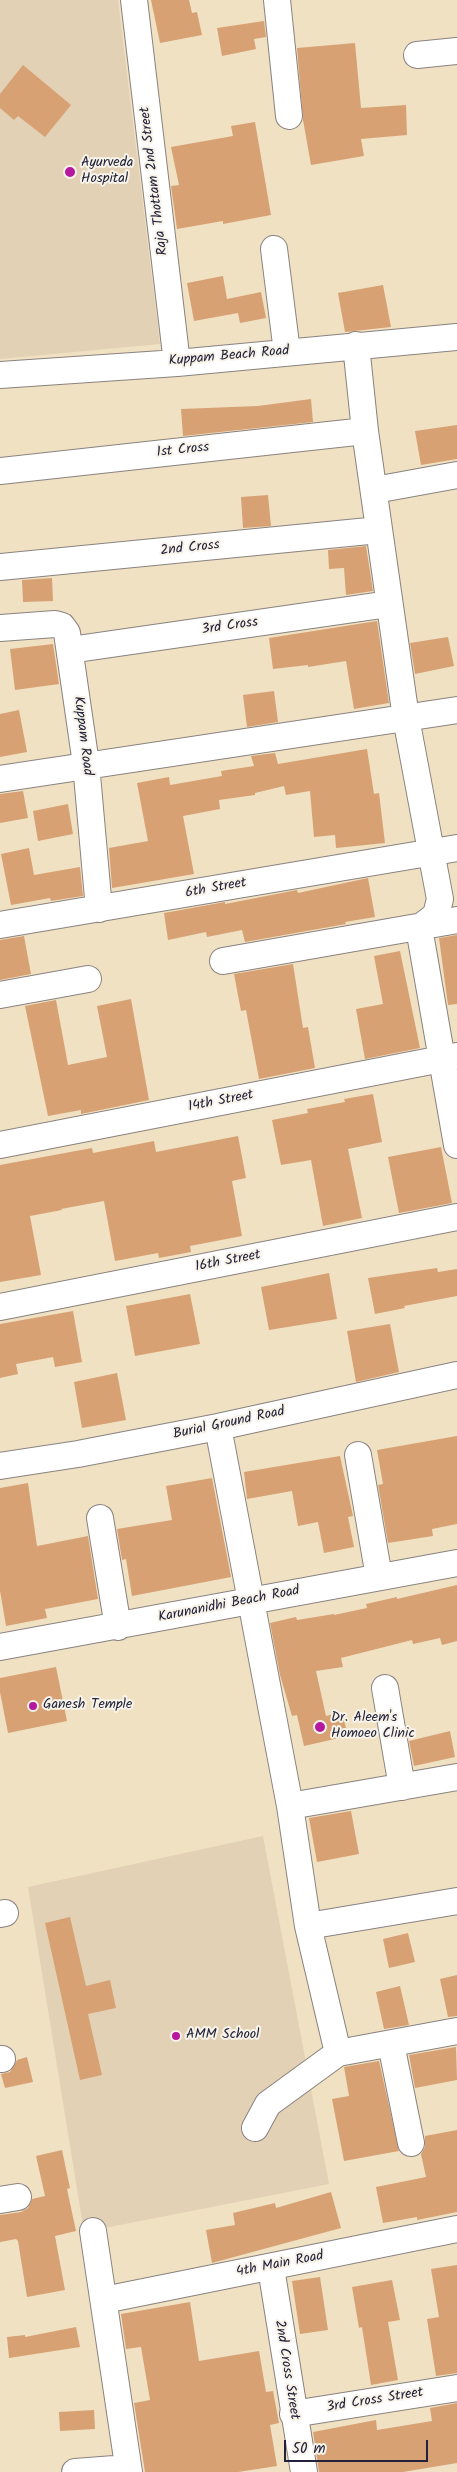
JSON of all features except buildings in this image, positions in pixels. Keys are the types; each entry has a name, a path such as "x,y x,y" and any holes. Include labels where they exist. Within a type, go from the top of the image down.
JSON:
{"street":[{"name":"Raja Thottam 2nd Street","path":"134,0 176,362"},
{"path":"277,0 289,116"},
{"path":"417,56 457,51"},
{"path":"274,248 287,352"},
{"name":"Kuppam Beach Road","path":"0,374 176,362 356,345 457,338"},
{"path":"356,345 365,431 375,490 406,718 440,900 436,915 419,928"},
{"name":"1st Cross","path":"0,470 365,431"},
{"path":"375,490 457,475"},
{"name":"2nd Cross","path":"0,568 379,530"},
{"name":"3rd Cross","path":"70,650 389,604"},
{"name":"Kuppam Road","path":"0,628 50,624 62,626 67,633 86,764 99,909"},
{"path":"0,779 86,764 457,710"},
{"name":"6th Street","path":"0,925 457,848"},
{"path":"223,961 457,920"},
{"path":"419,928 450,1058 457,1145"},
{"path":"0,995 88,978"},
{"name":"14th Street","path":"0,1145 450,1058"},
{"name":"16th Street","path":"0,1307 457,1217"},
{"name":"Burial Ground Road","path":"0,1466 220,1436 457,1375"},
{"path":"220,1436 290,1806 308,1926 338,2053"},
{"path":"358,1455 378,1577"},
{"path":"100,1518 118,1627"},
{"name":"Karunanidhi Beach Road","path":"0,1648 457,1563"},
{"path":"385,1688 402,1787"},
{"path":"290,1806 457,1777"},
{"path":"308,1926 457,1901"},
{"path":"255,2128 268,2104 338,2053 457,2031"},
{"path":"391,2044 411,2142"},
{"name":"4th Main Road","path":"104,2300 271,2268 457,2229"},
{"path":"75,2472 129,2470 93,2231"},
{"name":"2nd Cross Street","path":"271,2268 293,2414 304,2472"},
{"name":"3rd Cross Street","path":"293,2414 457,2388"}],"shaded area":[{"name":"Ayurveda Hospital","path":"0,0 118,0 160,344 0,359"},
{"name":"AMM School","path":"263,1836 329,2184 84,2232 28,1887"}],"place":[{"name":"Ayurveda Hospital","path":"70,172"},
{"name":"Ganesh Temple","path":"33,1706"},
{"name":"Dr. Aleem's Homoeo Clinic","path":"320,1727"},
{"name":"AMM School","path":"176,2036"}]}
